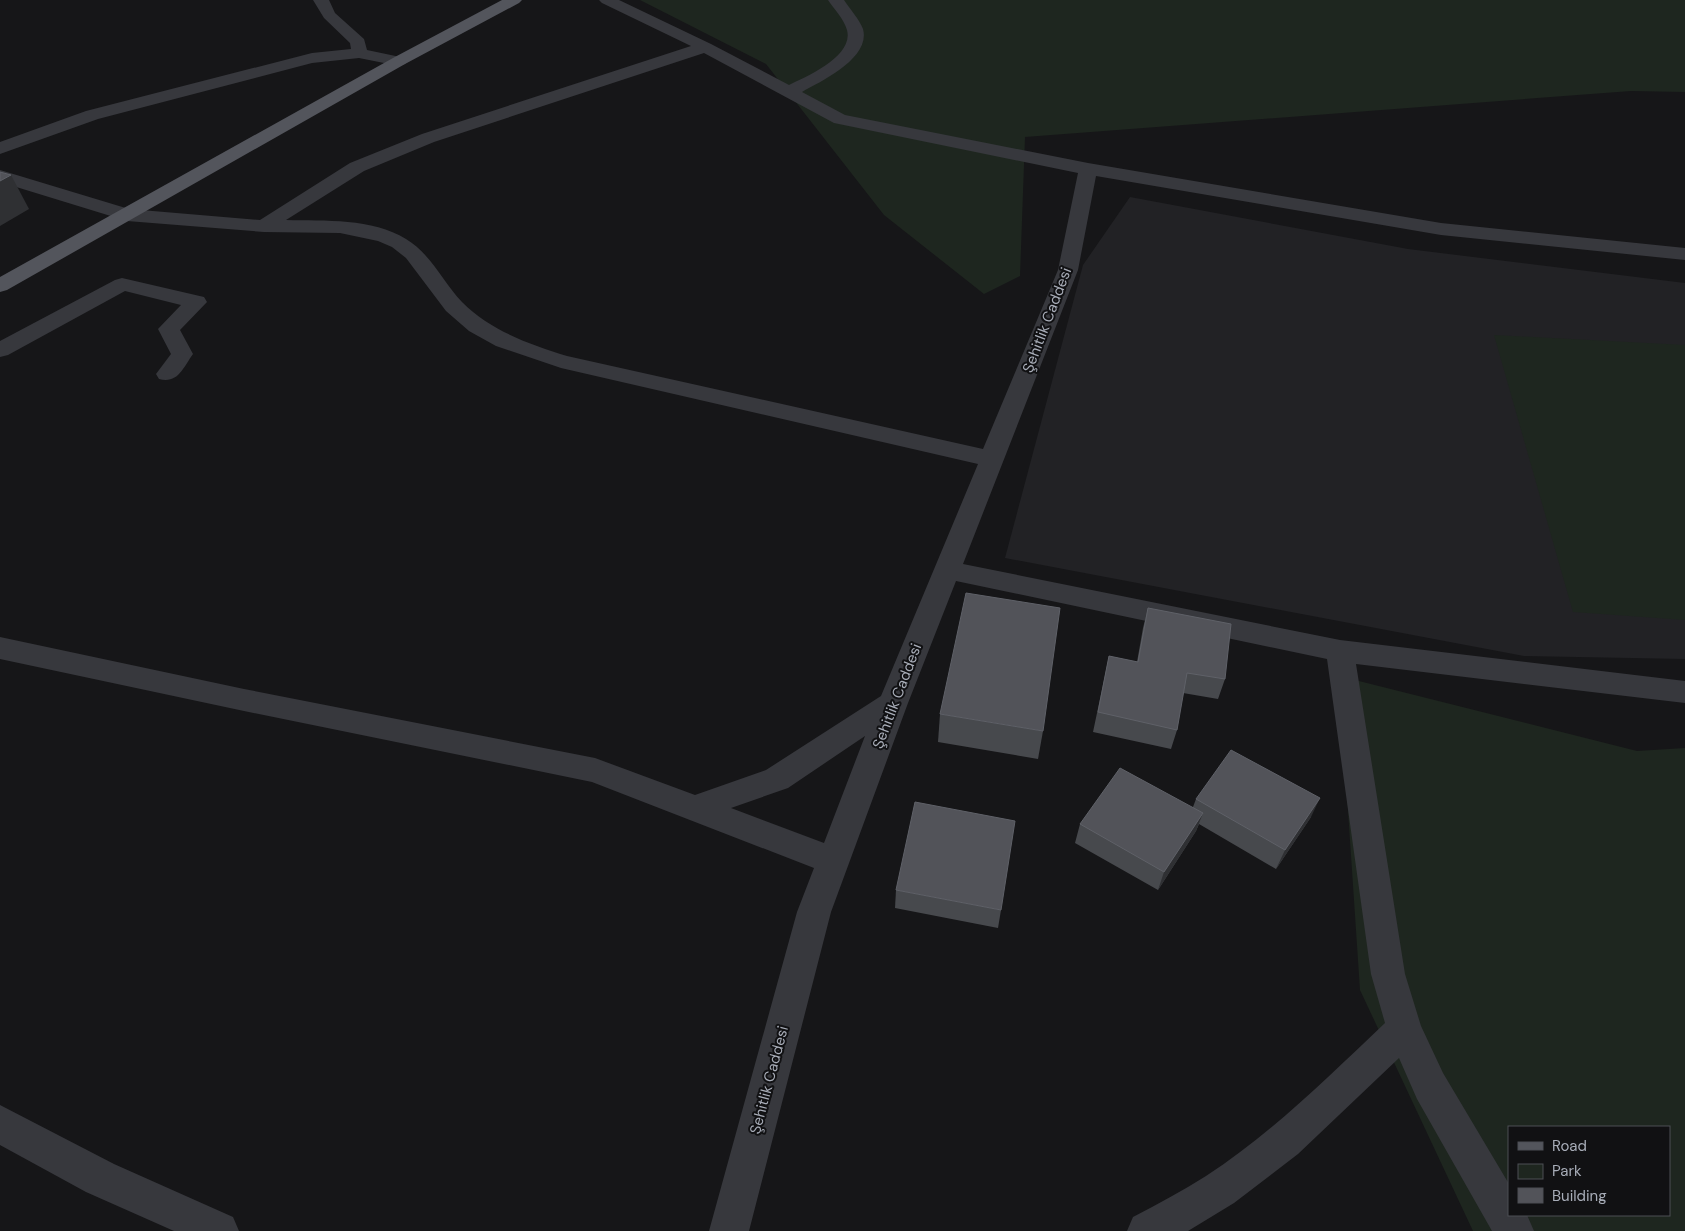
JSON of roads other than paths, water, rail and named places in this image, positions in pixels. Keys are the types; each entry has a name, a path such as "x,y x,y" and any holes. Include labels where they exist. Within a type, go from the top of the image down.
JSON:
{"main road":[{"path":"0,286 399,61 514,0"}],"street":[{"path":"321,0 329,15 358,42 360,47 359,53"},
{"path":"607,0 705,47 840,119 1088,169 1441,229 1685,254"},
{"path":"789,92 839,62 852,49 855,43 855,31 836,0"},
{"path":"264,226 357,166 428,138 705,47"},
{"path":"0,149 56,127 124,106 312,58 359,53 399,61"},
{"name":"Şehitlik Caddesi","path":"729,1231 814,912 893,703 1068,270 1088,169"},
{"path":"0,176 127,215 264,226 340,227 365,231 399,243 413,254 454,306 478,326 504,341 532,352 571,363 992,458"},
{"path":"0,350 122,284 196,302 169,328 182,354 166,374"},
{"path":"947,570 1340,651 1685,692"},
{"path":"0,648 244,700 596,770 834,861"},
{"path":"1340,651 1388,974 1404,1028 1430,1086 1514,1231"},
{"path":"695,808 778,779 893,703"},
{"path":"1147,1231 1172,1219 1223,1188 1268,1156 1310,1121 1404,1028"},
{"path":"0,1124 100,1178 219,1231"}]}
